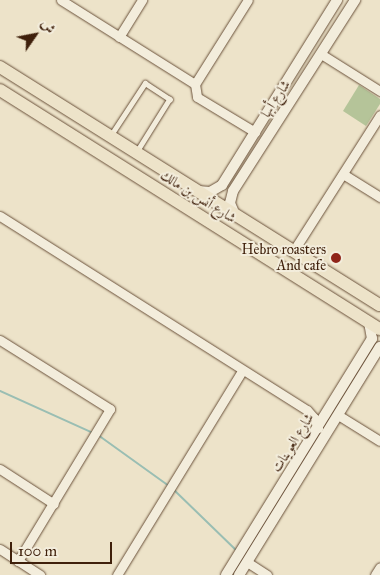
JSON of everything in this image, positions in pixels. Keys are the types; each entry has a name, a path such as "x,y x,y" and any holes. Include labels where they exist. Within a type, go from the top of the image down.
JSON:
{"main road":[{"name":"شارع أنس بن مالك","path":"0,67 380,304"},
{"name":"شارع أنس بن مالك","path":"0,90 374,326"}],"street":[{"path":"61,0 195,84"},
{"path":"120,37 142,0"},
{"path":"248,0 195,84 197,97 254,132"},
{"name":"شارع أبها","path":"196,191 210,192 217,189 228,175 337,0"},
{"name":"شارع أبها","path":"235,215 230,196 355,0"},
{"path":"321,54 380,91"},
{"path":"290,76 302,84"},
{"path":"294,250 380,115"},
{"path":"343,174 380,197"},
{"path":"228,175 239,182"},
{"path":"0,216 242,371 307,410 314,418 318,428"},
{"name":"شارع العوينات","path":"239,575 333,414 372,339 374,326"},
{"path":"0,340 110,409 18,561"},
{"name":"شارع العوينات","path":"226,575 318,428 333,414 368,368 380,347"},
{"path":"358,363 368,356 370,359 368,368"},
{"path":"117,575 242,371"},
{"path":"307,410 333,414 380,441"},
{"path":"0,469 54,504"},
{"path":"0,549 40,575"},
{"path":"247,562 267,575"}],"lane":[{"path":"110,137 145,83 170,99 136,153"}],"green space":[{"path":"359,85 380,99 380,104 366,126 343,111"}],"waterway":[{"path":"0,391 91,432"},
{"path":"98,435 169,486"},
{"path":"173,489 236,550"}],"place":[{"name":"Hebro roasters And cafe","path":"336,258"}]}
